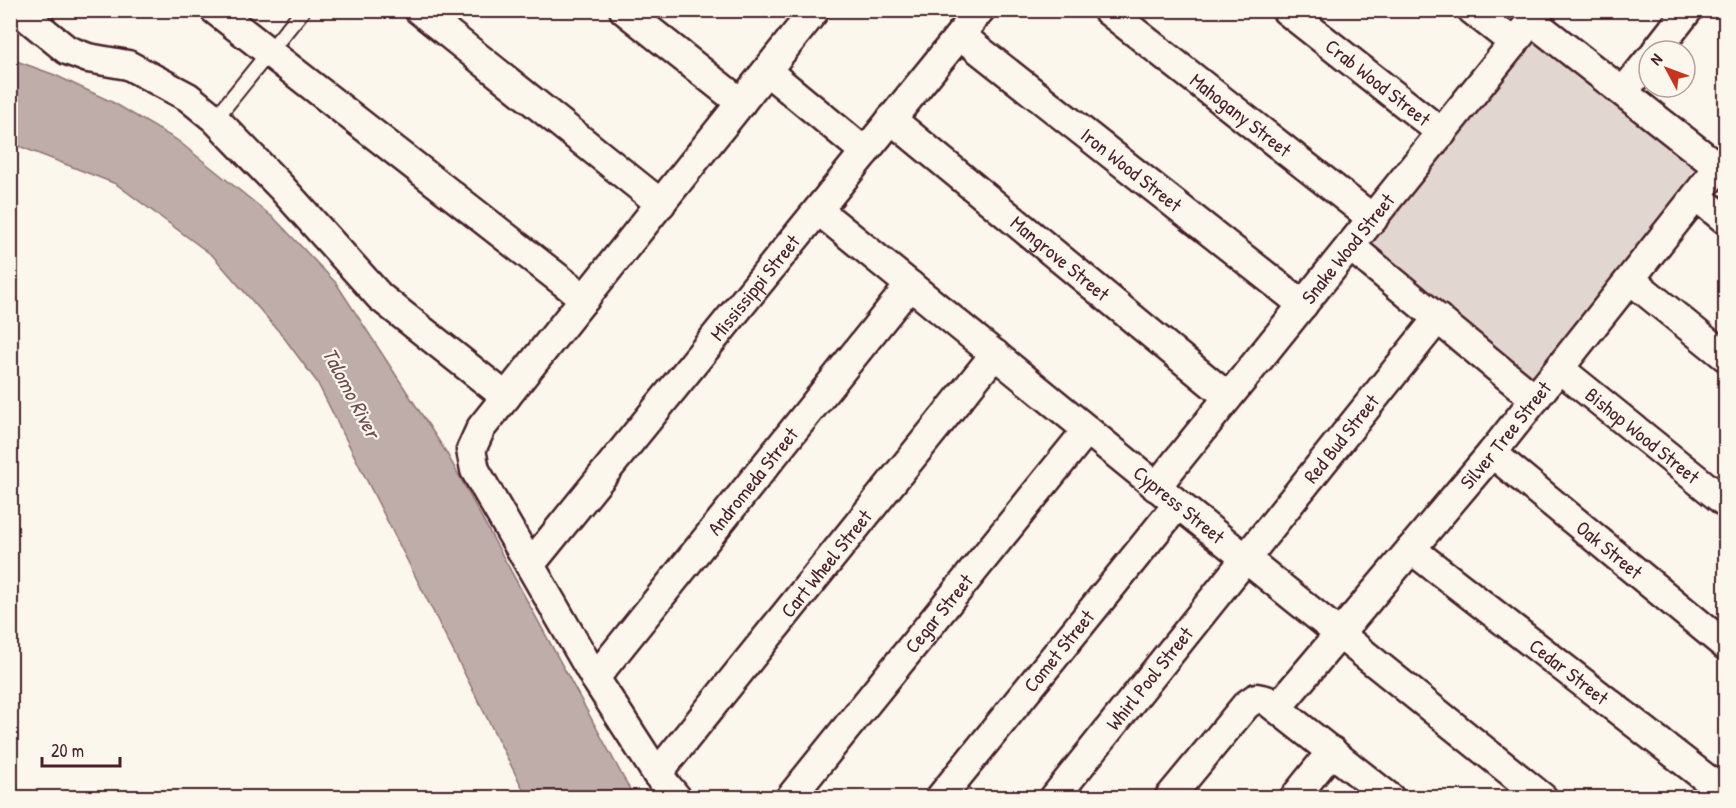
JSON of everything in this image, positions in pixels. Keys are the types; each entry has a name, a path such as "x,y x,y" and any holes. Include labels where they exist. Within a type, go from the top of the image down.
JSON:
{"street":[{"path":"18,10 67,50 88,58 128,65 188,97 215,118 380,297 506,397"},
{"path":"215,10 268,54 585,299"},
{"path":"419,10 661,204"},
{"path":"624,10 741,103"},
{"path":"677,798 657,774 595,678 475,470 471,450 474,440 506,397 815,10"},
{"name":"Mississippi Street","path":"530,565 980,10"},
{"name":"Mahogany Street","path":"1107,10 1373,219"},
{"name":"Crab Wood Street","path":"1286,10 1442,133"},
{"path":"1472,10 1514,43"},
{"path":"1665,39 1688,10"},
{"path":"1536,16 1623,93 1722,163"},
{"name":"Snake Wood Street","path":"1167,496 1228,397 1536,16"},
{"name":"Iron Wood Street","path":"960,35 1302,305"},
{"path":"767,71 865,152"},
{"path":"1623,93 1637,75"},
{"name":"Mangrove Street","path":"891,119 1228,397"},
{"name":"Silver Tree Street","path":"1169,798 1246,705 1266,703 1339,634 1492,453 1722,163"},
{"path":"1696,196 1725,220"},
{"name":"Cypress Street","path":"818,210 1167,496 1543,798"},
{"path":"1350,246 1535,399"},
{"path":"1631,280 1725,357"},
{"name":"Andromeda Street","path":"595,678 910,285"},
{"name":"Red Bud Street","path":"1245,559 1438,318"},
{"name":"Cart Wheel Street","path":"657,774 994,354"},
{"name":"Bishop Wood Street","path":"1560,369 1725,503"},
{"name":"Cegar Street","path":"790,798 1087,430"},
{"name":"Oak Street","path":"1492,453 1725,646"},
{"name":"Comet Street","path":"940,798 1167,496"},
{"name":"Cedar Street","path":"1411,549 1725,794"},
{"name":"Whirl Pool Street","path":"1054,798 1245,559"},
{"path":"1266,703 1332,751 1390,798"},
{"path":"1294,798 1332,751"}],"lane":[{"path":"215,118 303,10"}],"shaded area":[{"path":"1532,36 1700,170 1535,382 1364,247"}],"water":[{"name":"Talomo River","path":"11,59 55,75 114,103 177,140 275,219 336,283 446,452 634,797 527,797 317,382 282,335 213,256 116,184 11,143"}]}
